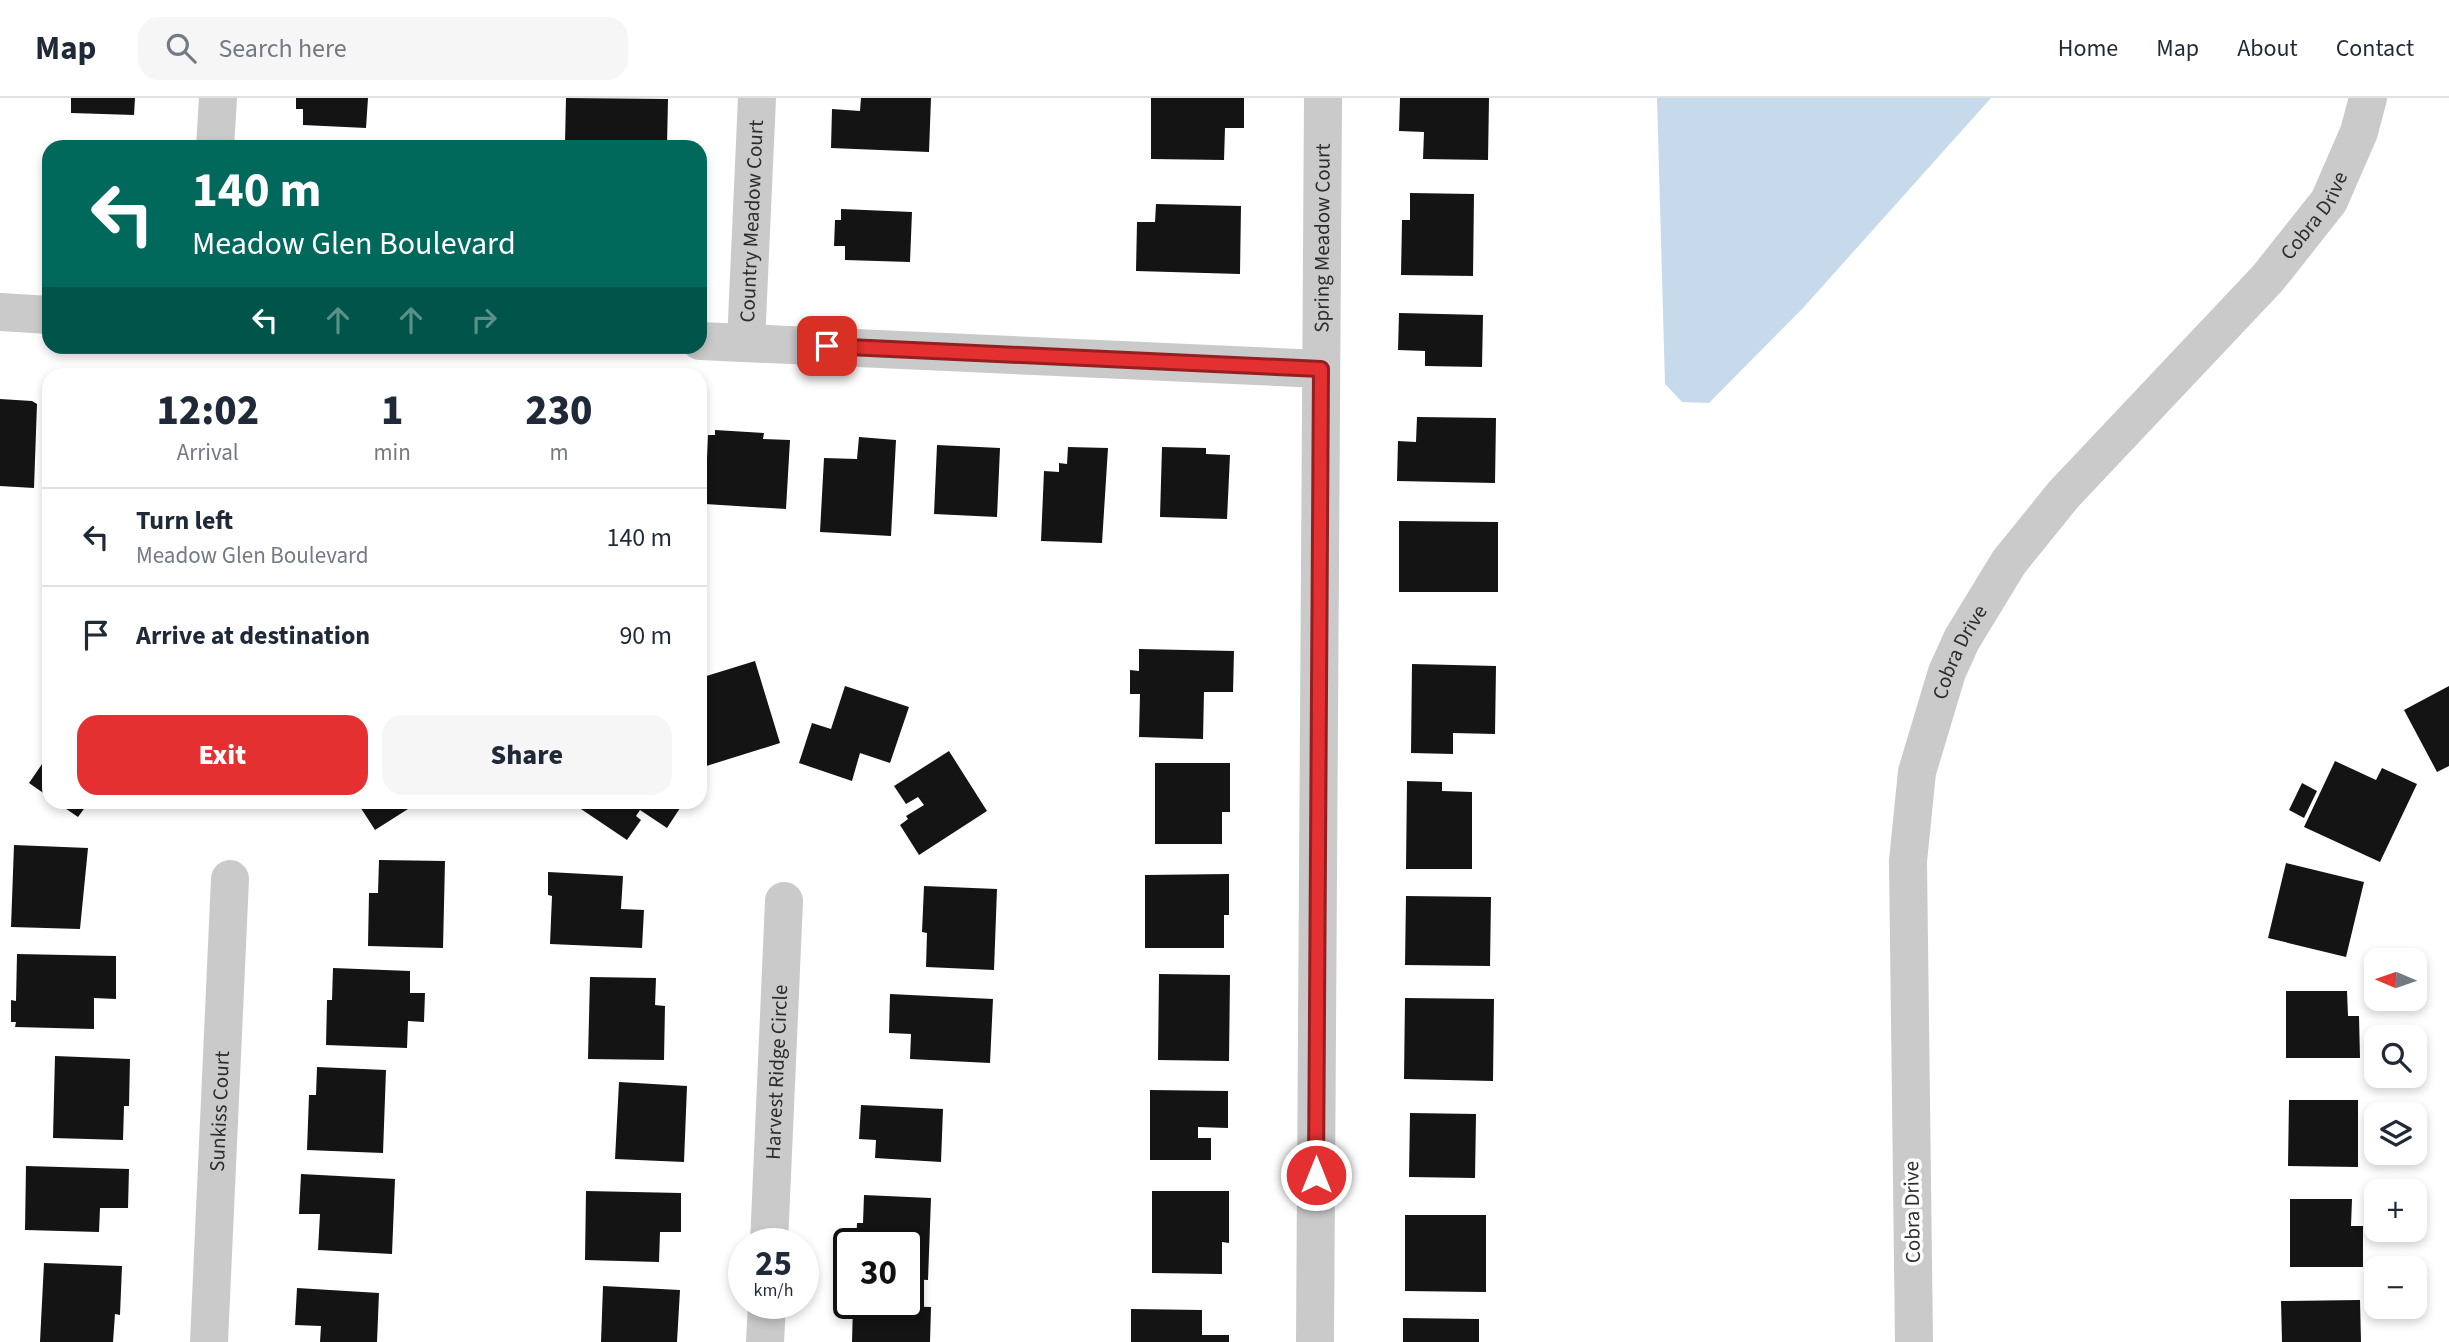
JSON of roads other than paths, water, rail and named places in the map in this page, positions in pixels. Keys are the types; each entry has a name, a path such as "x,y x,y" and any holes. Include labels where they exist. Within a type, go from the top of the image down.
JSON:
{"street":[{"path":"215,140 218,98"},
{"name":"Country Meadow Court","path":"746,343 757,98"},
{"name":"Spring Meadow Court","path":"1315,1342 1323,98"},
{"name":"Cobra Drive","path":"1914,1342 1909,861 1917,772 1947,672 1962,639 2009,562 2064,494 2268,278 2323,210 2345,170 2368,98"},
{"path":"0,312 42,314"},
{"path":"707,341 1321,369"},
{"name":"Sunkiss Court","path":"209,1342 230,879"},
{"name":"Harvest Ridge Circle","path":"770,1228 784,901"},
{"path":"765,1342 766,1319"}],"water":[{"path":"1657,98 1991,98 1803,308 1709,403 1682,402 1665,384"}]}
